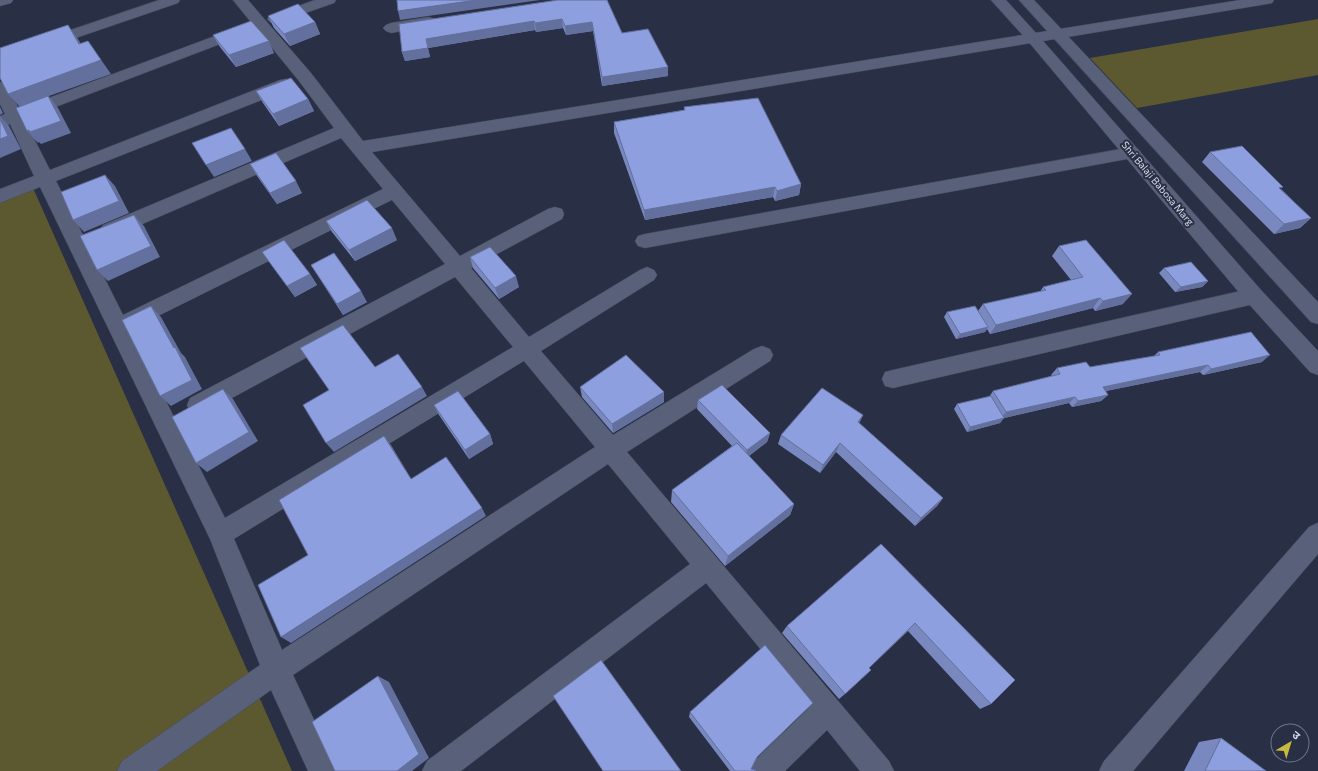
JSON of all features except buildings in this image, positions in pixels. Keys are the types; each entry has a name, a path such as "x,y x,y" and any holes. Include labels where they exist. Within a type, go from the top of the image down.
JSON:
{"street":[{"path":"0,2 6,0"},
{"path":"0,59 173,0"},
{"path":"240,0 305,77 344,130 880,771"},
{"path":"7,119 260,24 329,0"},
{"name":"Shri Balaji Babosa Marg","path":"998,0 1032,37 1254,296 1318,366"},
{"path":"1026,0 1318,316"},
{"path":"359,148 1032,37 1267,0"},
{"path":"391,28 446,20"},
{"path":"0,196 305,77"},
{"path":"0,87 7,119 46,178 220,534 276,670 323,771"},
{"path":"78,244 344,130"},
{"path":"645,241 1132,153"},
{"path":"118,327 395,191"},
{"path":"165,422 555,214"},
{"path":"220,534 647,275"},
{"path":"893,379 1254,296"},
{"path":"132,771 276,670 611,449 762,355"},
{"path":"1114,771 1318,535"},
{"path":"437,771 708,566"},
{"path":"764,771 828,709"}],"shaded area":[{"path":"1318,19 1318,75 1137,108 1090,58"},
{"path":"33,188 292,771 0,771 0,201"}]}
